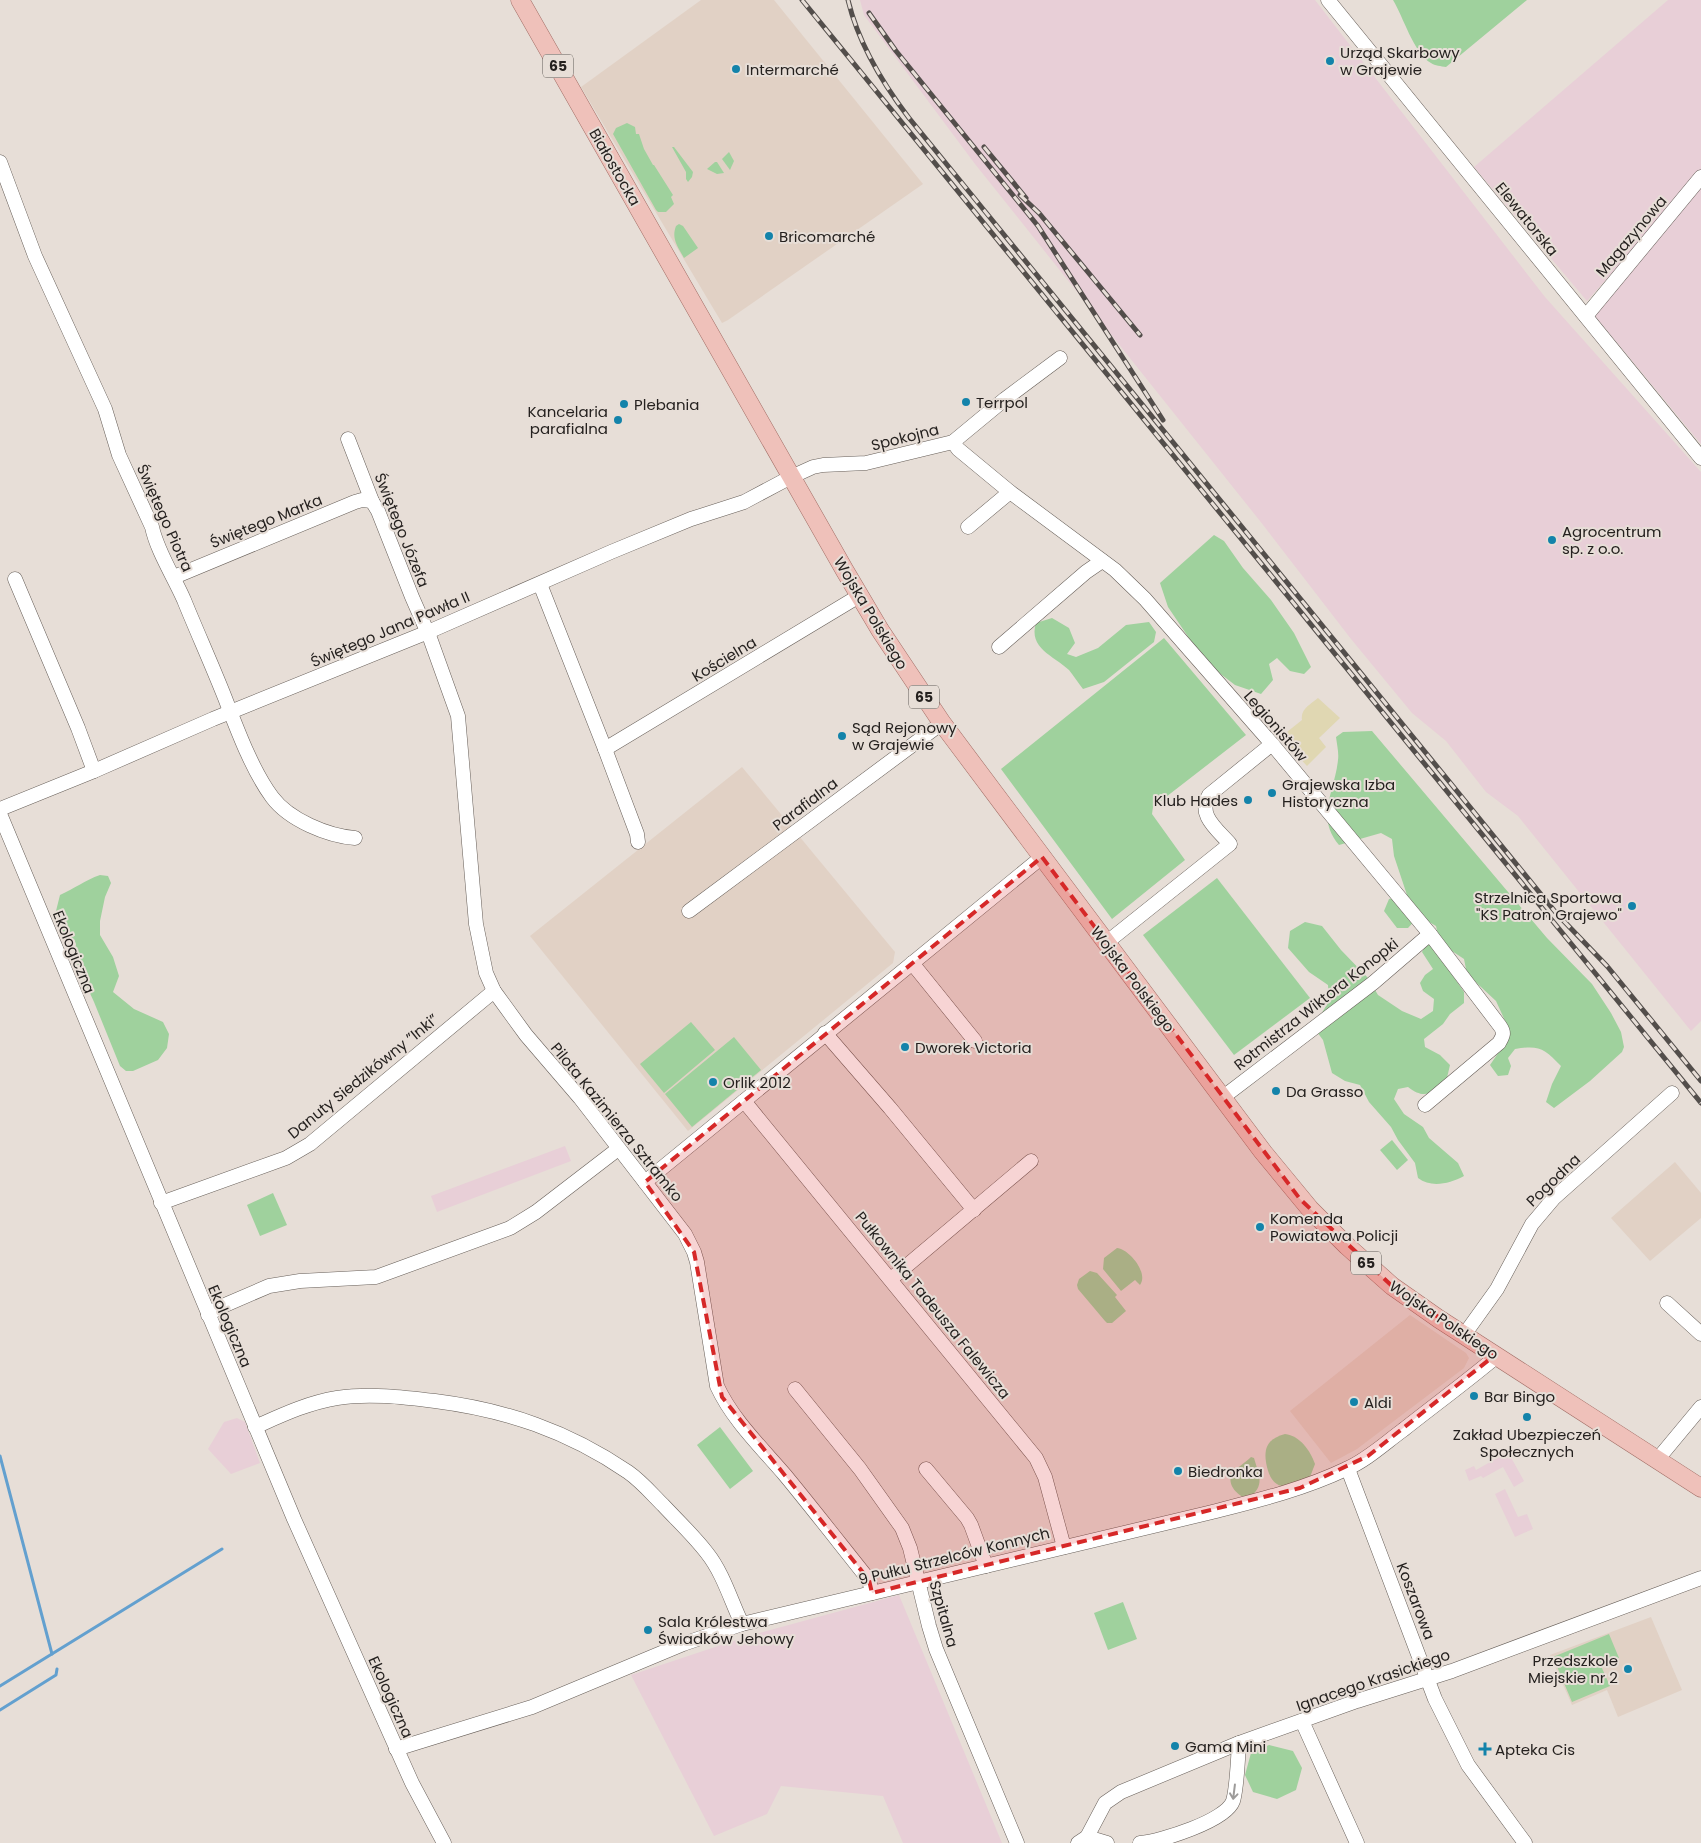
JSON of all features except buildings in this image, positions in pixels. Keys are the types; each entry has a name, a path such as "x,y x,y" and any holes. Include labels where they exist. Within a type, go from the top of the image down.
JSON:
{"main road":[{"name":"Białostocka","path":"520,0 711,334"},
{"name":"Wojska Polskiego","path":"711,334 859,596 882,634 942,723 1222,1098 1300,1199 1392,1286 1496,1356 1701,1488"}],"street":[{"name":"Elewatorska","path":"1328,0 1701,458"},
{"name":"Świętego Piotra","path":"0,162 35,256 105,409 119,455 152,527 154,538 174,577 235,728 259,774 275,801 300,820 319,830 342,837 355,838"},
{"name":"Magazynowa","path":"1586,316 1701,176"},
{"name":"Spokojna","path":"791,477 823,465 866,463 953,442 1060,358"},
{"name":"Świętego Józefa","path":"348,439 372,501 378,511 428,632"},
{"name":"Legionistów","path":"953,442 958,449 1010,492 1115,570 1145,599 1272,744 1430,934 1503,1030 1504,1036 1499,1043 1425,1105"},
{"name":"Świętego Jana Pawła II","path":"0,809 428,632 691,520 744,502 791,477"},
{"path":"968,527 1010,492"},
{"name":"Świętego Marka","path":"174,577 355,502 362,500 372,501"},
{"path":"998,647 1086,572 1102,561"},
{"path":"16,579 94,771"},
{"path":"540,584 605,749 637,834 638,842"},
{"name":"Kościelna","path":"605,749 859,596"},
{"name":"Pilota Kazimierza Sztramko","path":"428,632 458,716 476,924 486,973 494,991 526,1035 580,1098 618,1149 678,1223 694,1252 702,1286 717,1386 722,1397 736,1418 792,1483 869,1580 872,1593"},
{"name":"Parafialna","path":"689,911 942,723"},
{"path":"1106,943 1230,844 1204,811 1206,800 1209,795 1272,744"},
{"name":"Ekologiczna","path":"0,814 294,1519 396,1749 444,1843"},
{"path":"645,1182 1042,857"},
{"name":"Rotmistrza Wiktora Konopki","path":"1222,1098 1373,983 1430,934"},
{"path":"912,963 975,1041"},
{"name":"Danuty Siedzikówny ”Inki”","path":"161,1203 286,1158 310,1144 494,991"},
{"path":"825,1033 974,1210"},
{"name":"Pogodna","path":"1464,1335 1497,1289 1525,1235 1554,1198 1672,1093"},
{"name":"Pułkownika Tadeusza Falewicza","path":"744,1101 1036,1458 1045,1477 1064,1547"},
{"path":"208,1315 218,1308 270,1286 300,1280 376,1278 510,1228 536,1212 618,1149"},
{"path":"890,1279 1031,1161"},
{"path":"1667,1303 1701,1334"},
{"name":"9 Pułku Strzelców Konnych","path":"396,1749 532,1707 682,1644 742,1624 1270,1498 1300,1488 1348,1468 1368,1456 1448,1396 1496,1356"},
{"name":"Szpitalna","path":"794,1389 860,1469 902,1528 910,1548 936,1648 1017,1843"},
{"path":"255,1427 301,1406 337,1398 370,1395 408,1397 479,1407 515,1416 551,1429 590,1448 629,1472 653,1494 707,1553 719,1573 742,1624"},
{"path":"1657,1460 1701,1407"},
{"name":"Koszarowa","path":"1348,1468 1435,1699 1468,1765 1525,1843"},
{"path":"926,1470 971,1525 986,1566"},
{"name":"Ignacego Krasickiego","path":"1082,1840 1105,1803 1114,1796 1239,1743 1357,1700 1428,1679 1701,1578"},
{"path":"1302,1721 1358,1843"},
{"path":"1140,1843 1180,1834 1228,1809 1233,1800 1239,1743"},
{"path":"1082,1840 1107,1843"}],"highlighted area":[{"path":"1042,857 1300,1199 1392,1286 1495,1355 1368,1456 1300,1488 872,1593 869,1580 722,1397 694,1252 645,1182"}],"shaded area":[{"path":"701,0 774,0 923,184 722,323 581,87"},
{"path":"860,0 1315,0 1545,297 1701,472 1701,1021 1691,1031 1518,816 1486,792 1446,741 1412,713 1351,639 1260,521 975,164 864,15"},
{"path":"1668,0 1701,0 1701,172 1587,301 1474,167"},
{"path":"1701,185 1701,444 1595,316"},
{"path":"742,767 895,952 893,963 688,1131 530,936"},
{"path":"565,1146 571,1161 437,1212 431,1196"},
{"path":"1675,1162 1701,1193 1701,1218 1650,1261 1611,1218"},
{"path":"1410,1315 1466,1353 1469,1358 1464,1368 1357,1449 1331,1463 1290,1411"},
{"path":"237,1418 245,1422 260,1463 231,1474 208,1449 224,1422"},
{"path":"1508,1452 1524,1481 1514,1487 1503,1467 1483,1478 1481,1476 1469,1481 1465,1470 1474,1466 1476,1470"},
{"path":"1505,1489 1518,1517 1527,1514 1533,1529 1515,1537 1495,1494"},
{"path":"899,1595 1002,1843 903,1843 883,1796 781,1786 767,1814 714,1836 631,1675 745,1637"},
{"path":"1651,1617 1682,1690 1618,1717 1607,1690 1572,1705 1550,1655"}],"green space":[{"path":"1393,0 1527,0 1446,67 1433,64 1419,52"},
{"path":"627,123 635,127 636,134 639,134 644,149 673,195 671,197 674,204 666,212 658,212 656,210 613,134 616,128"},
{"path":"672,147 674,147 693,172 688,182 686,172"},
{"path":"729,152 734,161 730,170 722,159"},
{"path":"717,162 724,173 717,174 707,169"},
{"path":"679,224 683,226 698,248 684,258 674,235 676,226"},
{"path":"1214,535 1224,541 1243,568 1271,600 1294,633 1311,667 1304,674 1290,671 1277,658 1269,664 1273,680 1261,694 1235,685 1218,672 1193,644 1168,607 1160,583"},
{"path":"1052,618 1069,628 1075,643 1067,654 1076,657 1098,648 1126,625 1149,622 1156,632 1154,642 1104,682 1083,689 1069,670 1044,651 1036,639 1036,623"},
{"path":"1164,638 1246,735 1153,807 1152,814 1185,860 1112,919 1001,769"},
{"path":"1372,731 1547,938 1592,984 1621,1032 1624,1047 1622,1052 1590,1081 1554,1108 1546,1102 1561,1066 1541,1049 1530,1047 1515,1049 1508,1058 1511,1066 1508,1075 1498,1076 1490,1065 1507,1040 1507,1025 1496,1001 1467,974 1464,959 1440,943 1436,926 1419,916 1408,928 1397,928 1384,911 1389,899 1407,895 1394,856 1392,839 1381,833 1339,845 1332,835 1327,814 1338,760 1336,737 1343,732"},
{"path":"100,875 108,876 111,883 105,897 100,921 100,935 113,957 119,976 113,992 134,1009 163,1022 169,1034 167,1048 158,1060 133,1071 126,1071 120,1066 78,967 74,939 60,933 55,915 60,895"},
{"path":"1217,878 1310,998 1234,1055 1143,935"},
{"path":"1305,922 1322,926 1341,950 1368,978 1378,995 1402,1011 1421,1019 1433,1011 1434,999 1423,991 1420,983 1425,975 1433,969 1422,952 1427,943 1432,945 1464,992 1464,1003 1450,1014 1443,1024 1424,1039 1425,1047 1440,1055 1450,1065 1446,1082 1428,1094 1419,1093 1408,1087 1398,1089 1394,1099 1404,1114 1423,1127 1429,1138 1458,1163 1464,1176 1440,1184 1429,1183 1418,1178 1415,1163 1391,1127 1369,1102 1360,1085 1345,1081 1332,1073 1323,1040 1317,1032 1320,1016 1329,1001 1328,985 1309,972 1288,948 1290,931"},
{"path":"691,1022 715,1050 664,1093 640,1064"},
{"name":"Orlik 2012","path":"734,1037 761,1070 692,1127 665,1094"},
{"path":"1392,1140 1408,1160 1397,1170 1380,1150"},
{"path":"273,1193 287,1225 260,1236 247,1205"},
{"path":"1117,1248 1122,1249 1132,1257 1140,1268 1142,1280 1140,1285 1135,1280 1121,1291 1103,1269 1104,1258"},
{"path":"1090,1271 1097,1273 1117,1295 1115,1297 1126,1311 1112,1323 1107,1323 1078,1289 1079,1279"},
{"path":"720,1427 753,1471 730,1489 697,1445"},
{"path":"1285,1434 1304,1444 1315,1464 1310,1477 1284,1487 1277,1484 1271,1477 1265,1455 1270,1442"},
{"path":"1251,1457 1254,1458 1260,1480 1254,1494 1248,1499 1234,1490 1231,1478 1232,1474"},
{"path":"1123,1602 1137,1639 1108,1650 1094,1613"},
{"path":"1609,1634 1619,1658 1601,1666 1610,1686 1572,1702 1553,1657"},
{"path":"1269,1745 1293,1751 1302,1768 1296,1790 1277,1799 1253,1792 1245,1775 1251,1753"}],"sand":[{"path":"1318,698 1340,718 1319,738 1326,747 1307,766 1283,740 1282,736 1302,720 1304,710"}],"waterway":[{"path":"0,1456 52,1654"},
{"path":"0,1686 222,1549"},
{"path":"0,1710 56,1675 57,1669"}],"railway":[{"path":"802,0 1701,1103"},
{"path":"848,0 852,16 872,62 909,118 1557,914 1607,966 1701,1081"},
{"path":"869,13 896,51 1038,226 1163,420"},
{"path":"984,147 1026,198"},
{"path":"1020,195 1039,213 1140,335"}],"place":[{"name":"Urząd Skarbowy w Grajewie","path":"1330,61"},
{"name":"Intermarché","path":"736,69"},
{"name":"Bricomarché","path":"769,236"},
{"name":"Terrpol","path":"966,402"},
{"name":"Plebania","path":"624,404"},
{"name":"Kancelaria parafialna","path":"618,420"},
{"name":"Agrocentrum sp. z o.o.","path":"1552,540"},
{"name":"Sąd Rejonowy w Grajewie","path":"842,736"},
{"name":"Grajewska Izba Historyczna","path":"1272,793"},
{"name":"Klub Hades","path":"1248,800"},
{"name":"Strzelnica Sportowa \"KS Patron Grajewo\"","path":"1632,906"},
{"name":"Dworek Victoria","path":"905,1047"},
{"name":"Orlik 2012","path":"713,1082"},
{"name":"Da Grasso","path":"1276,1091"},
{"name":"Komenda Powiatowa Policji","path":"1260,1227"},
{"name":"Bar Bingo","path":"1474,1396"},
{"name":"Aldi","path":"1354,1402"},
{"name":"Zakład Ubezpieczeń Społecznych","path":"1527,1417"},
{"name":"Biedronka","path":"1178,1471"},
{"name":"Sala Królestwa Świadków Jehowy","path":"648,1630"},
{"name":"Przedszkole Miejskie nr 2","path":"1628,1669"},
{"name":"Gama Mini","path":"1175,1746"},
{"name":"Apteka Cis","path":"1485,1749"}]}
